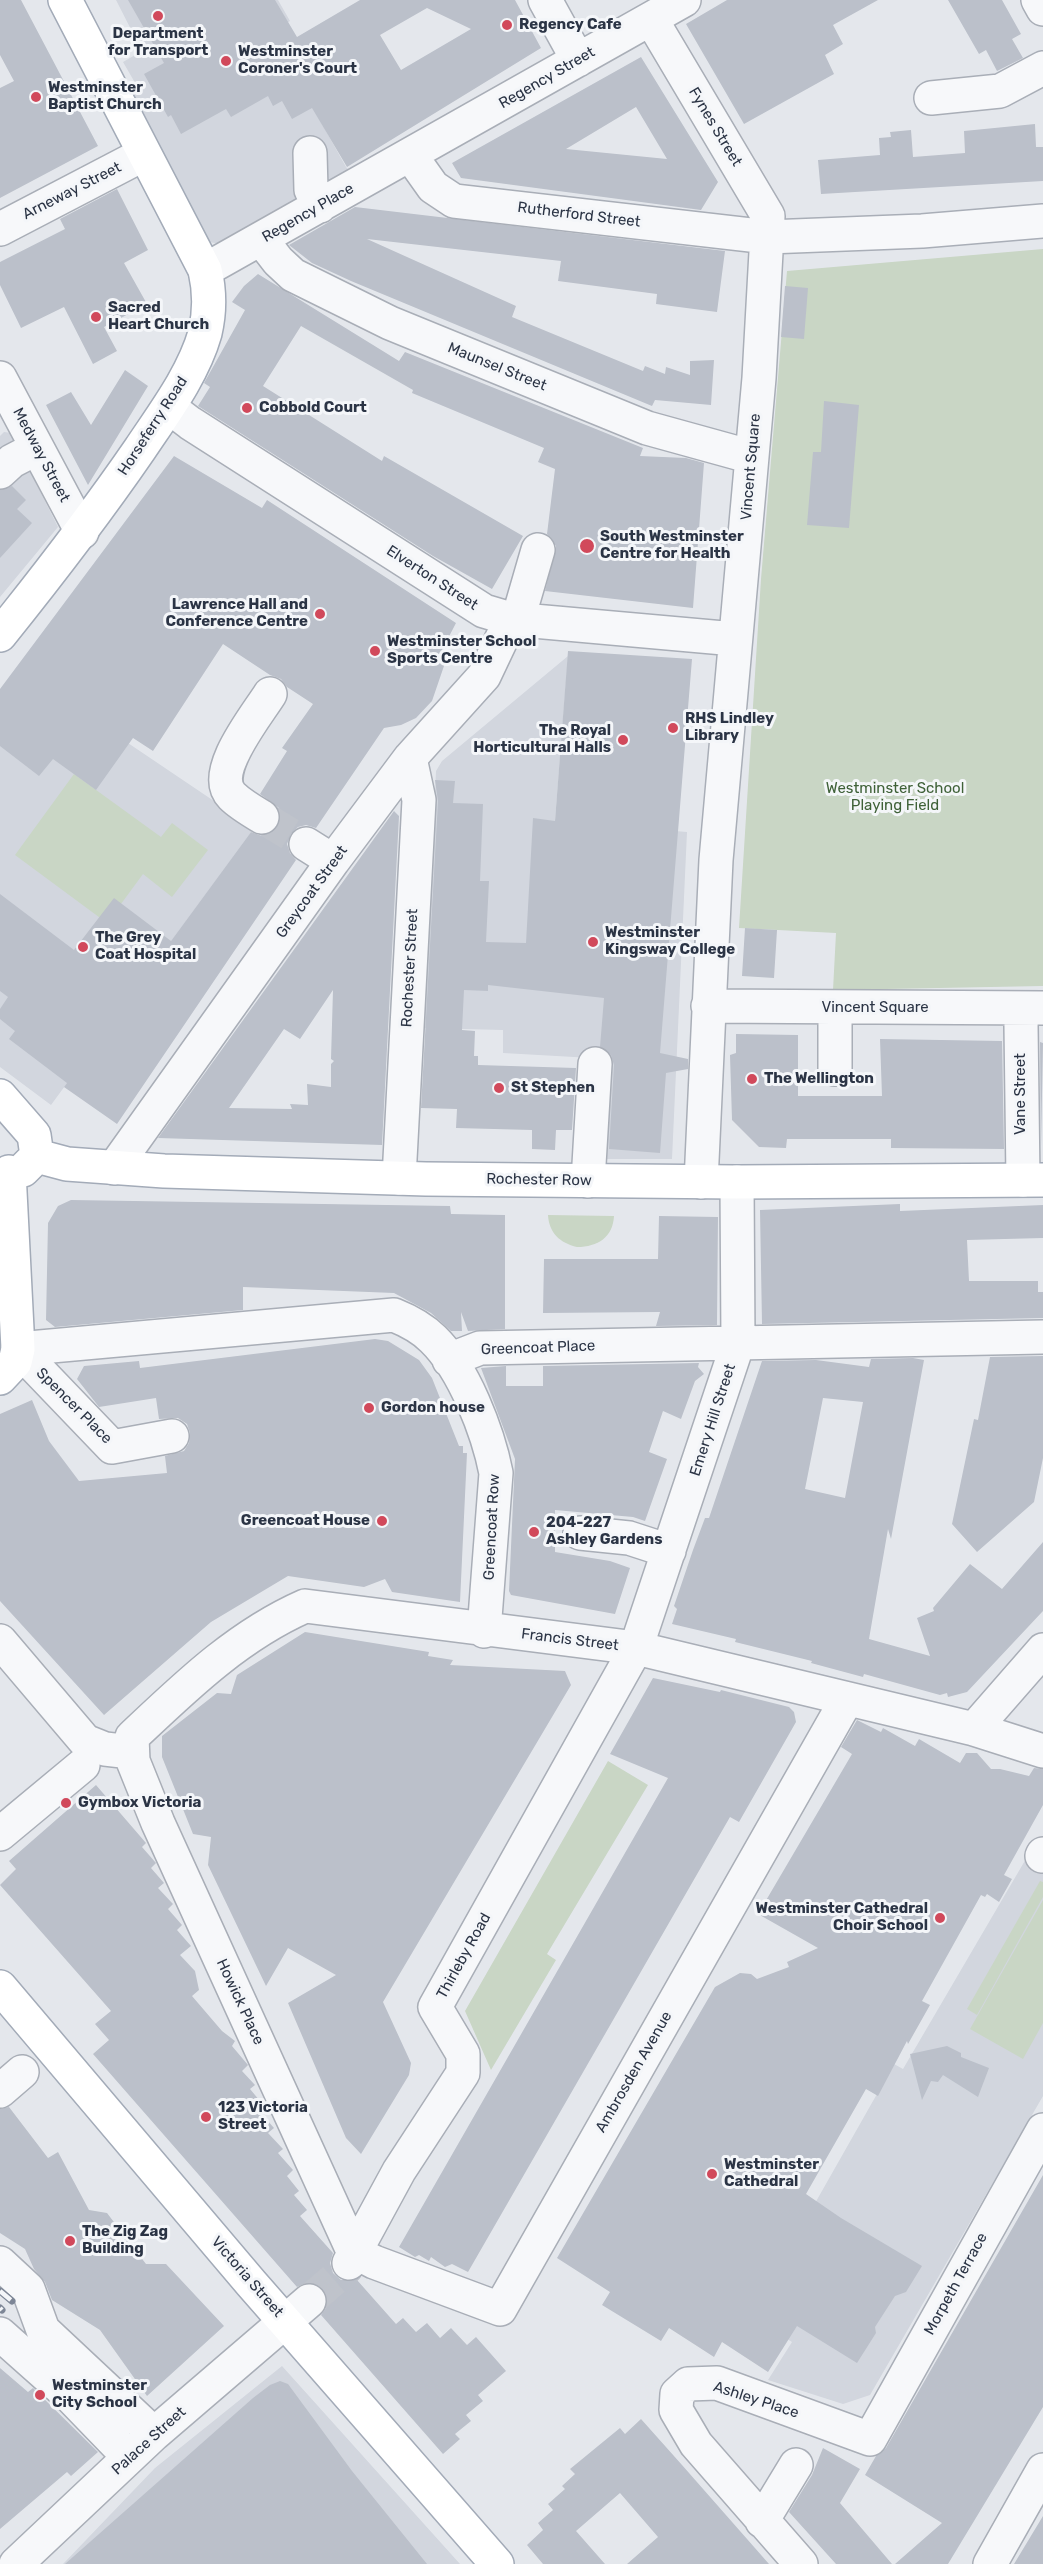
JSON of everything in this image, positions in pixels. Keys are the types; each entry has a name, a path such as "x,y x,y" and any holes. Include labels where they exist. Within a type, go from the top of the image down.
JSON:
{"main road":[{"name":"Horseferry Road","path":"0,635 82,532 169,407 194,360 204,334 210,298 205,270 144,154 75,3"},
{"path":"0,1096 11,1127 37,1142 37,1156 22,1171 4,1170 18,1349 15,1362 0,1378"},
{"name":"Rochester Row","path":"37,1156 67,1164 114,1168 399,1178 701,1182 1033,1180"},
{"name":"Victoria Street","path":"0,1987 298,2312 497,2564"}],"street":[{"path":"545,0 578,60"},
{"name":"Regency Street","path":"411,156 684,0"},
{"path":"1038,0 1043,9"},
{"name":"Fynes Street","path":"651,19 768,216 768,237"},
{"path":"931,98 1000,91 1043,68"},
{"path":"310,153 311,189 320,206"},
{"name":"Arneway Street","path":"0,229 144,154"},
{"name":"Rutherford Street","path":"411,156 433,187 441,195 454,201 768,237"},
{"name":"Regency Place","path":"205,270 411,156"},
{"path":"768,237 922,231 1043,221"},
{"name":"Vincent Square","path":"701,1182 716,860 752,457 768,237"},
{"name":"Maunsel Street","path":"261,239 278,261 293,274 390,323 647,428 752,457"},
{"name":"Medway Street","path":"0,378 82,532"},
{"name":"Elverton Street","path":"169,407 190,423 484,611 514,619 735,639"},
{"path":"0,472 12,461 36,448"},
{"name":"Greycoat Street","path":"114,1168 319,852 410,759 484,676 514,619 538,550"},
{"path":"262,817 230,795 225,782 226,763 270,694"},
{"name":"Rochester Street","path":"399,1178 419,800 410,759"},
{"name":"Vincent Square","path":"708,1006 1033,1008"},
{"path":"835,1008 835,1069"},
{"name":"Vane Street","path":"1033,1008 1020,1025 1033,1180"},
{"path":"588,1180 595,1064"},
{"name":"Emery Hill Street","path":"636,1648 738,1343 737,1182"},
{"path":"18,1349 394,1315 414,1324 434,1339 450,1360"},
{"name":"Greencoat Place","path":"450,1360 480,1348 1043,1337"},
{"name":"Spencer Place","path":"18,1349 112,1447 172,1436"},
{"name":"Greencoat Row","path":"450,1360 466,1387 493,1455 496,1473 484,1631"},
{"path":"580,1533 629,1538 669,1551"},
{"name":"Francis Street","path":"132,1745 203,1670 280,1619 305,1606 484,1631 636,1648 974,1730 1043,1750"},
{"path":"0,1641 85,1741 105,1749 132,1745"},
{"name":"Thirleby Road","path":"351,2256 399,2171 463,2073 463,2054 435,2007 636,1648"},
{"path":"974,1730 1043,1650"},
{"name":"Ambrosden Avenue","path":"351,2256 374,2262 500,2309 847,1699"},
{"name":"Howick Place","path":"132,1745 158,1823 351,2256"},
{"path":"0,1834 83,1765"},
{"name":"Morpeth Terrace","path":"870,2439 1043,2130"},
{"path":"0,2263 28,2289 43,2330 154,2433"},
{"name":"Palace Street","path":"16,2564 154,2433 298,2312"},
{"path":"0,2334 71,2397 129,2457"},
{"name":"Ashley Place","path":"801,2564 696,2444 676,2410 677,2394 688,2384 717,2383 870,2439"},
{"path":"762,2521 796,2465"},
{"path":"990,2564 1043,2470"}],"shaded area":[{"path":"116,0 278,0 290,21 257,41 288,63 346,167 356,178 232,245 207,242 126,87 134,81 123,62 142,51"},
{"path":"4,432 11,433 58,527 0,597 0,436"},
{"name":"Westminster Kingsway College","path":"568,656 555,821 687,832 672,1159 589,1159 592,1058 503,1053 503,1030 424,1028 436,771 442,761"},
{"name":"The Grey Coat Hospital","path":"0,689 79,710 254,828 51,1105 0,1067"},
{"path":"1030,1852 1043,1859 1043,2096 870,2395 843,2404 768,2380 792,2342 751,2316 894,2064 903,2069"},
{"path":"282,2366 460,2564 63,2564 155,2468"}],"green space":[{"name":"Westminster School Playing Field","path":"1043,249 1043,986 833,990 836,933 739,928 761,579 787,271"},
{"path":"74,774 161,837 172,823 208,850 172,897 143,874 107,923 15,855"},
{"path":"548,1215 614,1216 611,1230 603,1239 592,1245 577,1247 565,1243 553,1232"},
{"path":"608,1761 648,1785 547,1954 556,1960 491,2070 465,2011"},
{"path":"1040,1881 1043,1882 1043,1897 977,2015 967,2009"},
{"path":"1043,1900 1043,2023 1023,2059 970,2029"}],"building":[{"path":"0,0 21,0 98,146 0,198 0,88 14,81 0,55"},
{"path":"128,0 275,0 297,37 360,0 515,0 541,48 347,167 312,108 292,119 282,101 273,106 268,96 231,117 226,109 181,134 171,115 168,117 144,74 164,63","holes":["427,8 471,29 401,70 380,35"]},
{"path":"727,0 878,0 833,25 843,44 825,55 834,74 744,124 686,24"},
{"path":"948,0 1002,0 1021,34 1012,39 1023,58 997,71 986,50 979,54"},
{"path":"641,57 718,182 701,210 461,178 452,163","holes":["636,107 667,159 566,149"]},
{"path":"1035,124 1036,147 1043,147 1043,181 821,194 818,160 880,155 879,138 891,137 890,132 911,130 913,157 965,153 964,131"},
{"path":"117,189 148,250 124,263 147,304 104,327 117,351 93,364 64,307 21,328 0,285 0,262 65,229 60,219"},
{"path":"355,207 725,251 717,312 656,304 657,294 558,281 561,261 367,239 516,306 512,317 643,371 645,366 665,374 666,367 690,375 690,361 714,360 711,405 655,400 652,406 351,281 312,263 289,245"},
{"path":"258,274 399,361 405,352 643,448 640,456 686,458 704,463 693,608 545,591 556,546 547,534 555,469 538,462 544,448 412,393 413,390 301,326 263,386 382,461 384,456 523,536 492,589 433,556 198,406 210,387 204,383 245,310 232,302 244,286"},
{"path":"785,286 808,288 804,339 781,337"},
{"path":"125,370 148,386 88,485 46,405 71,392 91,425"},
{"path":"824,401 859,405 849,528 807,525 813,452 821,452"},
{"path":"174,456 262,508 267,500 456,623 441,652 445,663 432,701 416,718 401,725 384,728 316,828 306,825 298,827 291,834 287,844 296,860 117,1124 64,1087 67,1083 9,1039 15,1031 0,1019 0,1009 8,997 0,991 0,894 74,950 114,898 171,941 251,832 262,836 271,834 278,827 281,818 279,808 260,794 287,751 282,748 313,704 287,687 281,679 270,675 223,644 153,751 133,738 96,790 53,759 39,776 0,746 0,689"},
{"path":"12,486 26,500 17,509 32,523 0,558 0,490"},
{"path":"568,651 692,659 660,1053 688,1059 688,1069 666,1073 660,1153 609,1149 614,1065 611,1055 600,1047 604,998 488,985 488,991 464,990 462,1030 475,1031 474,1056 478,1056 478,1065 576,1068 572,1130 556,1130 555,1150 532,1149 532,1130 456,1128 457,1109 421,1108 438,801 435,780 455,781 453,803 483,804 480,881 489,881 486,942 526,943 533,818 555,821"},
{"path":"394,811 399,816 382,1145 158,1138","holes":["333,990 331,1059 334,1061 331,1064 331,1087 307,1084 308,1105 290,1104 292,1109 229,1108 284,1029 300,1039"]},
{"path":"745,928 777,930 774,978 742,976"},
{"name":"The Wellington","path":"736,1034 798,1035 798,1096 882,1096 880,1039 1002,1041 1004,1149 891,1148 891,1139 787,1139 786,1148 759,1147 732,1120 730,1055 736,1053"},
{"path":"1040,1042 1043,1043 1041,1147"},
{"path":"71,1200 450,1206 451,1214 505,1215 505,1329 468,1331 461,1312 462,1331 451,1331 431,1313 394,1293 243,1287 243,1310 55,1327 46,1320 48,1223 58,1206"},
{"path":"900,1204 900,1211 1043,1205 1043,1238 967,1240 969,1281 1038,1281 1038,1292 1043,1292 1043,1318 762,1324 760,1210"},
{"path":"659,1216 718,1217 717,1325 656,1326 660,1312 543,1313 544,1259 658,1259"},
{"path":"375,1339 388,1341 419,1360 432,1378 459,1446 463,1446 463,1453 467,1453 460,1602 392,1592 385,1579 364,1587 288,1576 211,1622 104,1715 0,1601 0,1414 32,1400 49,1441 79,1481 167,1473 165,1456 184,1451 189,1443 190,1433 187,1424 178,1418 159,1419 156,1398 99,1407 77,1379 84,1366 139,1361 140,1368"},
{"path":"1043,1356 1043,1458 1034,1502 977,1552 952,1524 974,1419 978,1420 990,1357"},
{"path":"871,1359 924,1360 891,1539 888,1529 869,1639 930,1656 917,1618 934,1611 933,1608 970,1564 1002,1589 1043,1542 1043,1611 967,1692 948,1697 947,1693 940,1695 864,1674 863,1677 811,1663 812,1661 735,1642 736,1639 672,1624 677,1609 674,1606 693,1550 705,1518 709,1518 762,1361 816,1360 869,1367","holes":["823,1398 863,1402 845,1498 805,1489"]},
{"path":"699,1363 698,1367 704,1374 695,1381 681,1419 663,1411 649,1452 667,1459 645,1521 633,1517 555,1510 555,1552 610,1561 630,1568 615,1614 511,1595 509,1591 515,1459 481,1368 506,1366 506,1386 543,1386 543,1366"},
{"path":"305,1632 429,1652 428,1656 453,1660 450,1665 565,1671 571,1685 383,2002 411,2063 409,2075 361,2154 346,2138 288,2003 336,1975 288,1948 266,1986 208,1865 211,1837 193,1834 162,1757 162,1736 217,1693 231,1694 237,1675"},
{"path":"653,1678 720,1692 721,1690 789,1707 794,1712 796,1722 739,1822 730,1817 468,2272 452,2264 445,2267 431,2257 429,2261 419,2255 415,2257 399,2247 668,1778 610,1754"},
{"path":"857,1720 881,1732 883,1728 915,1746 919,1739 960,1763 966,1753 977,1753 991,1769 1029,1776 1034,1768 1043,1769 1043,1805 1004,1875 1012,1879 999,1902 987,1894 985,1897 981,1895 922,2001 930,2005 908,2044 907,2041 878,2096 866,2089 806,2194 841,2218 922,2266 906,2292 895,2296 875,2327 876,2333 857,2363 797,2326 768,2372 722,2342 714,2357 669,2328 661,2341 602,2305 610,2292 557,2258 715,1987 740,1973 751,1974 757,1979 789,1967 787,1962 818,1948 758,1914 852,1754 841,1747"},
{"name":"123 Victoria Street","path":"96,1785 146,1843 142,1847 156,1863 151,1868 164,1883 158,1888 173,1904 168,1909 182,1925 177,1930 191,1946 180,1955 195,1971 199,1990 192,1996 222,2031 235,2041 232,2046 248,2065 242,2071 255,2085 250,2089 265,2107 260,2112 274,2128 268,2133 283,2149 278,2153 293,2170 287,2176 299,2191 294,2195 307,2210 300,2216 333,2253 330,2263 333,2273 341,2280 357,2280 396,2324 403,2318 416,2332 427,2323 440,2338 451,2328 467,2345 476,2337 506,2371 478,2395 483,2401 466,2415 471,2421 455,2434 460,2439 443,2454 321,2315 326,2308 327,2298 323,2288 316,2284 306,2283 297,2287 93,2054 109,2040 95,2024 111,2011 0,1885 16,1869 9,1861"},
{"path":"947,2046 961,2053 961,2057 989,2068 978,2097 943,2075 938,2082 931,2081 922,2100 910,2054"},
{"name":"The Zig Zag Building","path":"9,2107 48,2158 58,2152 89,2210 107,2213 146,2264 166,2264 224,2326 147,2396 100,2330 52,2300 45,2282 34,2269 25,2249 0,2233 0,2109"},
{"path":"1043,2175 1043,2407 948,2564 895,2564 942,2523 865,2475 876,2456 886,2448"},
{"name":"Westminster City School","path":"0,2368 28,2392 33,2388 98,2452 71,2476 67,2472 0,2529"},
{"path":"280,2381 288,2384 352,2471 427,2564 65,2564 253,2398 270,2385"},
{"path":"641,2419 769,2564 627,2564 658,2537 620,2493 576,2531 605,2564 543,2564 527,2545 543,2530 538,2523 553,2510 548,2504 565,2489 562,2486 575,2474 570,2469 620,2428 625,2434"},
{"path":"823,2448 860,2469 840,2503 892,2564 836,2564 789,2512 812,2475"},
{"path":"1043,2516 1043,2564 1014,2564"}],"tunnel":[{"path":"262,817 306,844"},
{"path":"309,2301 347,2268 349,2263"}],"railway":[{"path":"0,2291 12,2301"}],"place":[{"name":"Department for Transport","path":"158,16"},
{"name":"Regency Cafe","path":"507,25"},
{"name":"Westminster Coroner's Court","path":"226,61"},
{"name":"Westminster Baptist Church","path":"36,97"},
{"name":"Sacred Heart Church","path":"96,317"},
{"name":"Cobbold Court","path":"247,408"},
{"name":"South Westminster Centre for Health","path":"587,546"},
{"name":"Lawrence Hall and Conference Centre","path":"320,614"},
{"name":"Westminster School Sports Centre","path":"375,651"},
{"name":"RHS Lindley Library","path":"673,728"},
{"name":"The Royal Horticultural Halls","path":"623,740"},
{"name":"Westminster Kingsway College","path":"593,942"},
{"name":"The Grey Coat Hospital","path":"83,947"},
{"name":"The Wellington","path":"752,1079"},
{"name":"St Stephen","path":"499,1088"},
{"name":"Gordon house","path":"369,1408"},
{"name":"Greencoat House","path":"382,1521"},
{"name":"204-227 Ashley Gardens","path":"534,1532"},
{"name":"Gymbox Victoria","path":"66,1803"},
{"name":"Westminster Cathedral Choir School","path":"940,1918"},
{"name":"123 Victoria Street","path":"206,2117"},
{"name":"Westminster Cathedral","path":"712,2174"},
{"name":"The Zig Zag Building","path":"70,2241"},
{"name":"Westminster City School","path":"40,2395"}]}
